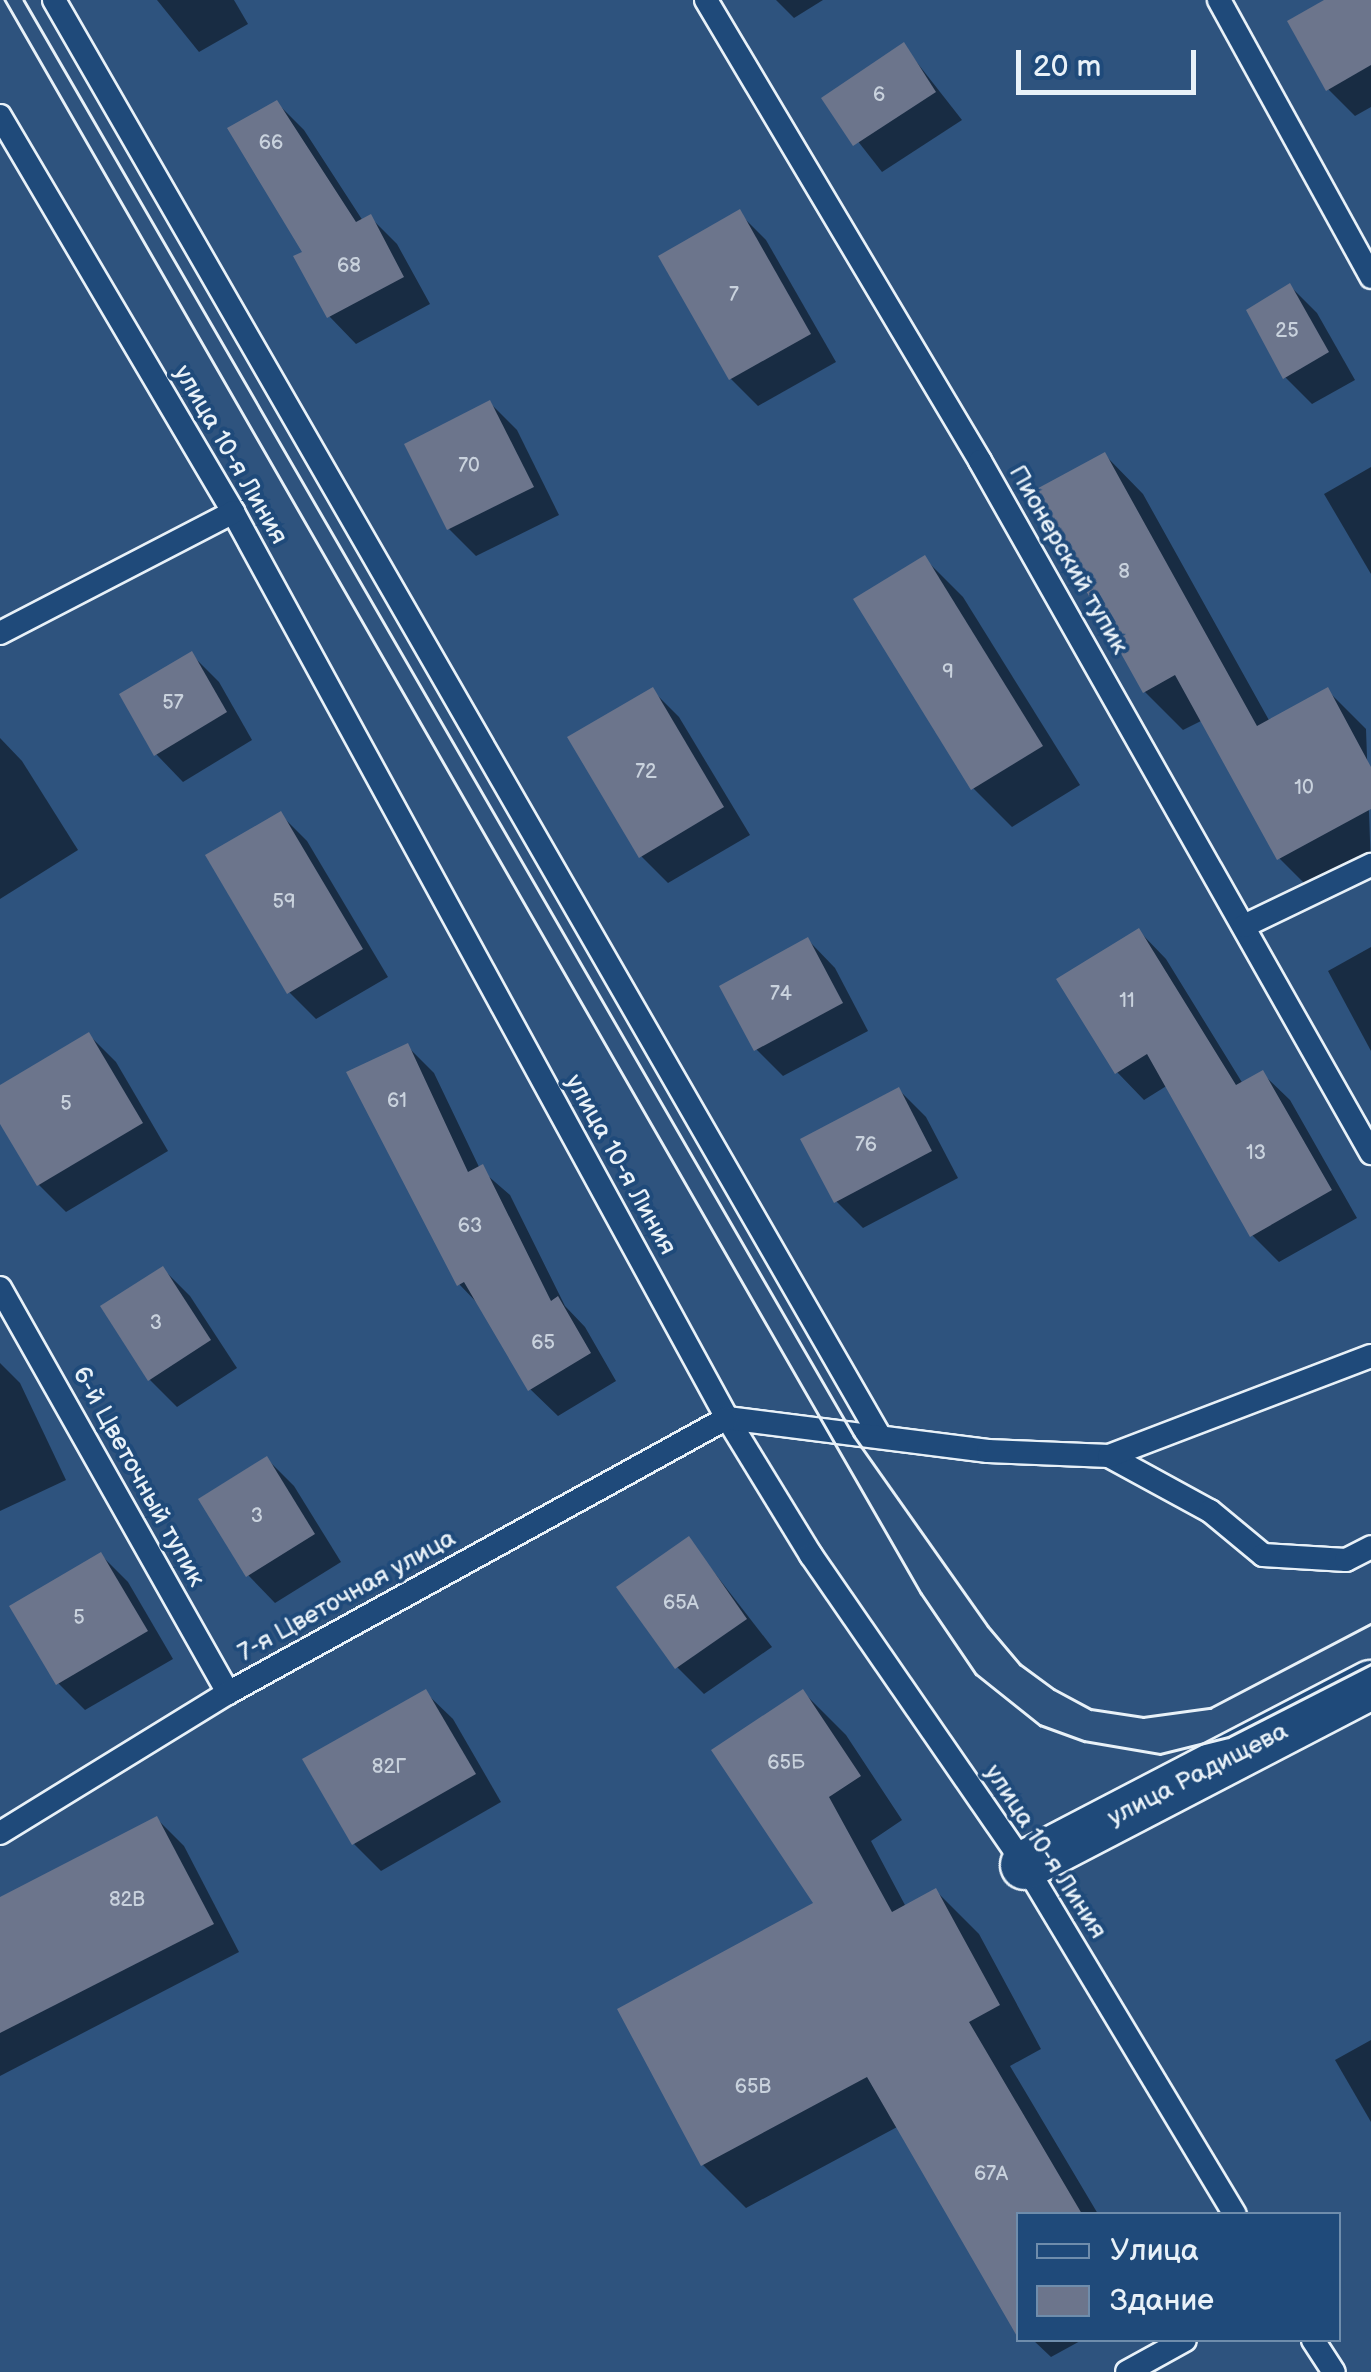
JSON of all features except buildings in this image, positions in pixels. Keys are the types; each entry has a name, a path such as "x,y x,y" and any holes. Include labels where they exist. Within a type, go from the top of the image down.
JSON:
{"street":[{"name":"улица Радищева","path":"1026,1865 1371,1685"}],"lane":[{"path":"54,0 878,1432"},
{"name":"Пионерский тупик","path":"706,0 1244,926 1371,1153"},
{"path":"1219,0 1371,277"},
{"name":"улица 10-я Линия","path":"0,116 234,512 727,1418 811,1555 1026,1865 1234,2212"},
{"path":"0,633 234,512"},
{"path":"1244,926 1371,864"},
{"name":"6-й Цветочный тупик","path":"0,1288 228,1693"},
{"path":"727,1418 854,1436 878,1432 988,1451 1109,1456 1371,1356"},
{"name":"7-я Цветочная улица","path":"0,1833 228,1693 727,1418"},
{"path":"1109,1456 1210,1511 1263,1556 1346,1560 1371,1547"},
{"path":"1127,2372 1181,2342"},
{"path":"1314,2342 1334,2372"}],"tram line":[{"path":"5,0 921,1593 976,1674 1040,1725 1084,1741 1160,1754 1228,1737 1371,1664"},
{"path":"24,0 854,1436 988,1626 1020,1664 1054,1689 1091,1709 1143,1717 1210,1708 1371,1624"}]}
